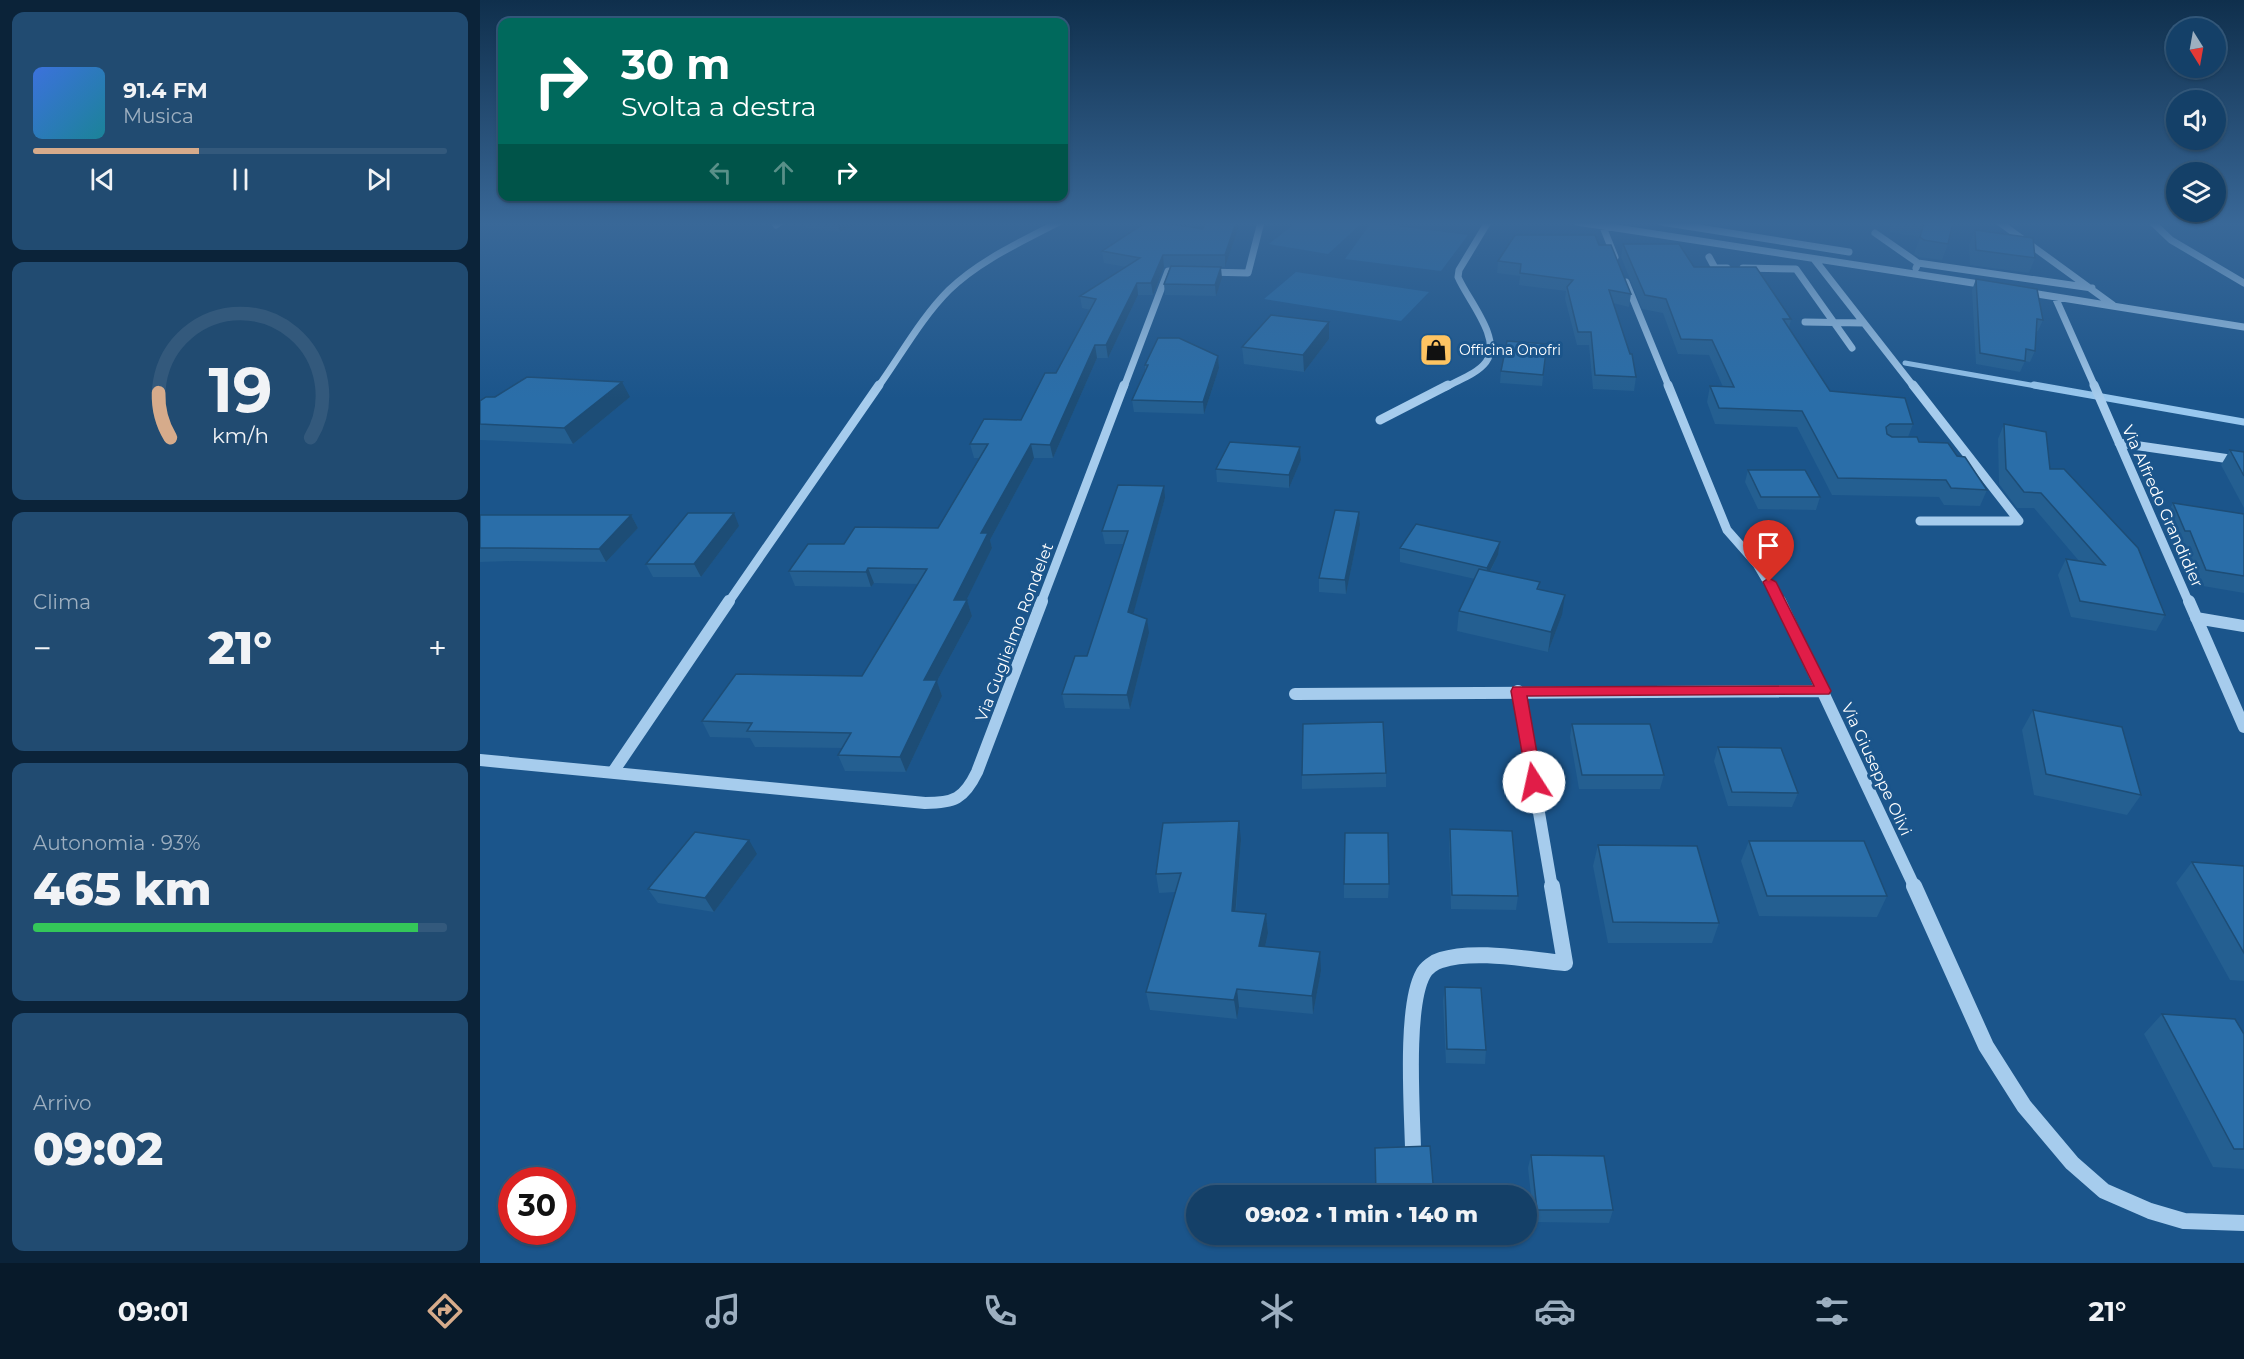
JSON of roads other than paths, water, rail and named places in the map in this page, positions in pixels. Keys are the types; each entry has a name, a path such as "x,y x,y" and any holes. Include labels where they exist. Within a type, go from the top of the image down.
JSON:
{"street":[{"path":"613,772 820,468 936,304 958,281"},
{"name":"Via Guglielmo Rondelet","path":"480,760 925,802 950,802 965,795 977,772 1164,281"},
{"path":"1380,420 1482,368 1489,359 1488,332 1460,281"},
{"name":"Via Giuseppe Olivi","path":"1625,281 1726,530 1764,572 1824,691 1968,1002 1986,1046 2024,1106 2072,1163 2104,1191 2150,1211 2184,1221 2244,1223"},
{"path":"1804,281 1852,348"},
{"path":"1831,281 1957,446 2019,521 1920,520"},
{"path":"1958,281 1997,287"},
{"path":"2043,281 2092,288"},
{"path":"2082,281 2116,307"},
{"path":"2020,291 2244,327"},
{"name":"Via Alfredo Grandidier","path":"2055,297 2244,727"},
{"path":"1804,322 1864,323"},
{"path":"2119,442 2244,461"},
{"path":"2196,618 2244,626"},
{"path":"1413,1148 1414,1006 1422,975 1438,961 1459,957 1565,963 1518,691"},
{"path":"1295,694 1824,691"}],"waterway":[{"path":"1905,363 2042,387"},
{"path":"2034,385 2244,422"}],"place":[{"name":"Officina Onofri","path":"1436,350"}]}
